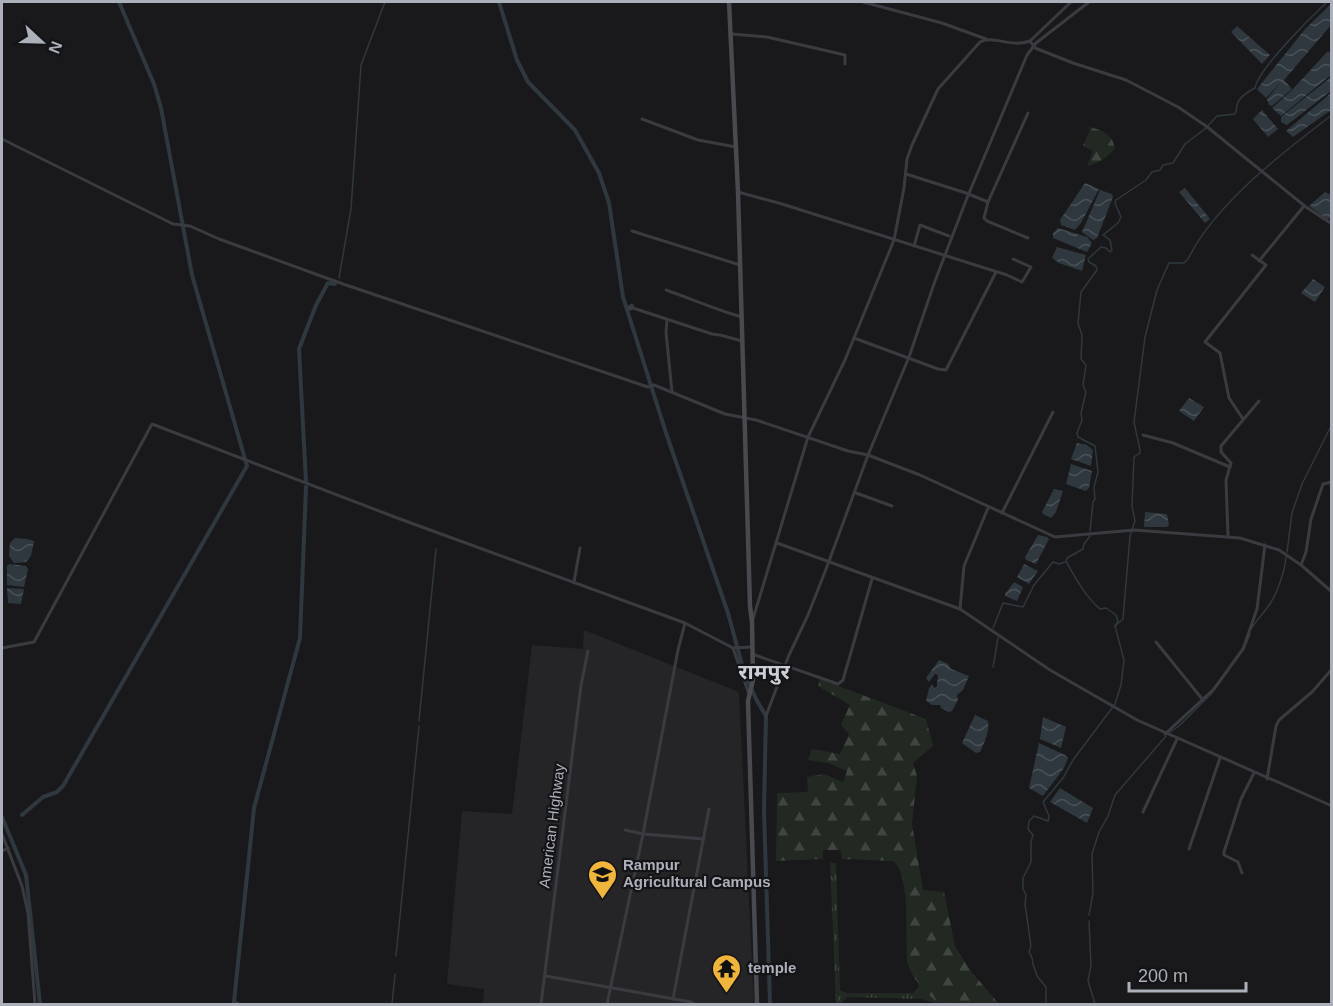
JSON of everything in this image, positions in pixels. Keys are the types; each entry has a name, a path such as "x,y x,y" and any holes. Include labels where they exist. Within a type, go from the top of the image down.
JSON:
{"main road":[{"path":"729,2 738,192 752,622 753,680 747,700 758,1005"}],"street":[{"path":"863,2 942,23 986,39 1012,44 1021,44 1030,40 1071,2"},
{"path":"766,716 909,357 959,219 1027,54 1036,44 1089,2"},
{"path":"732,34 767,37 845,55 845,64"},
{"path":"752,622 808,437 854,338 894,240 898,227 907,159 912,145 938,89 974,47 986,39"},
{"path":"1030,40 1034,47 1073,63 1126,80 1178,107 1208,127 1304,206 1332,224"},
{"path":"1028,113 988,202 984,218 1028,238"},
{"path":"642,119 698,140 736,147"},
{"path":"2,139 173,224 183,225 343,284 648,387 654,385 725,414 745,418 848,451 870,455 920,475 1055,537 1129,530 1228,536 1279,550 1301,565 1332,592"},
{"path":"906,174 988,202"},
{"path":"738,192 1022,282 1031,267 1013,259"},
{"path":"1259,261 1304,206"},
{"path":"914,246 920,225 949,236"},
{"path":"632,231 740,265"},
{"path":"1243,419 1229,398 1220,353 1205,342 1266,265 1252,255"},
{"path":"854,338 946,370 996,272"},
{"path":"666,290 714,310 742,317"},
{"path":"633,308 712,334 720,334 742,341"},
{"path":"667,320 666,332 672,392"},
{"path":"1228,536 1226,480 1231,463 1221,452 1221,446 1259,401"},
{"path":"1002,513 1053,412"},
{"path":"2,648 34,642 152,424 685,623 735,648 751,647"},
{"path":"1143,435 1173,443 1230,467"},
{"path":"1301,565 1306,552 1311,519 1323,484 1332,482"},
{"path":"855,493 892,506"},
{"path":"960,609 964,566 988,508"},
{"path":"777,543 960,609 1050,670 1113,707 1165,734 1332,806"},
{"path":"1165,734 1214,689 1245,644 1259,601 1265,545"},
{"path":"574,582 580,548"},
{"path":"752,654 840,683 843,680 872,579"},
{"path":"607,1005 685,623"},
{"path":"1156,642 1203,700"},
{"path":"735,648 750,692"},
{"name":"American Highway","path":"542,1005 581,685 588,651"},
{"path":"1267,779 1279,720 1312,692 1332,669"},
{"path":"1143,812 1177,739"},
{"path":"1189,849 1220,758"},
{"path":"1242,873 1238,862 1224,855 1224,852 1241,799 1254,773"},
{"path":"673,999 709,809"},
{"path":"625,830 643,834 704,839"},
{"path":"2,834 22,886 28,913 35,1005"},
{"path":"2,851 8,848"},
{"path":"546,976 691,1002 694,1005"}],"shaded area":[{"name":"Rampur Agricultural Campus","path":"584,630 739,692 754,1004 483,1004 484,989 447,984 462,811 512,814 532,645 583,649"}],"green space":[{"path":"1089,127 1106,133 1112,139 1115,148 1103,160 1087,166 1093,151 1083,146 1090,130"},
{"path":"820,679 926,719 933,746 913,763 917,776 912,824 923,890 944,892 955,946 970,970 999,1004 939,1004 916,980 907,961 903,879 899,868 893,861 842,859 841,850 823,850 823,859 776,861 777,793 808,792 807,777 824,774 843,782 847,771 828,763 808,760 812,749 840,754 849,734 841,725 850,705 818,686"},
{"path":"830,863 836,863 840,990 846,993 913,993 919,987 918,984 939,1004 921,999 847,997 841,1004 836,1004"}],"water":[{"path":"1330,5 1331,25 1284,80 1292,89 1272,106 1269,105 1267,99 1282,81 1266,98 1257,89 1306,28"},
{"path":"1237,26 1270,55 1262,64 1231,32"},
{"path":"1328,51 1331,54 1331,75 1281,116 1272,108"},
{"path":"1331,77 1331,91 1287,125 1281,122 1281,117"},
{"path":"1331,93 1331,110 1293,137 1286,131"},
{"path":"1262,110 1278,129 1268,137 1253,119"},
{"path":"1085,183 1099,189 1081,223 1075,230 1061,225 1060,220"},
{"path":"1185,188 1210,219 1205,223 1179,192"},
{"path":"1100,190 1112,194 1113,197 1097,238 1093,240 1082,232"},
{"path":"1325,192 1331,195 1331,216 1328,220 1309,206"},
{"path":"1058,228 1087,237 1092,243 1087,252 1053,238 1053,233"},
{"path":"1057,247 1086,255 1082,271 1059,263 1052,258"},
{"path":"1313,279 1325,287 1315,302 1301,293"},
{"path":"1189,398 1204,407 1194,421 1179,411"},
{"path":"1077,443 1087,445 1093,450 1091,466 1071,459"},
{"path":"1071,464 1092,471 1089,488 1086,491 1066,484"},
{"path":"1054,489 1063,491 1056,512 1051,518 1042,512"},
{"path":"1145,512 1167,514 1169,525 1167,527 1144,527"},
{"path":"1038,535 1049,539 1036,564 1026,560 1025,557"},
{"path":"15,538 34,541 31,556 26,562 14,563 9,556 10,543"},
{"path":"9,564 26,566 28,569 24,587 7,585 7,566"},
{"path":"1024,564 1038,571 1029,584 1017,577"},
{"path":"1014,582 1023,587 1017,601 1005,596"},
{"path":"7,588 24,589 21,604 8,603"},
{"path":"939,660 948,664 951,669 969,676 963,690 957,695 958,700 952,711 949,712 940,705 932,705 926,701 929,688 932,685 935,688 937,686 938,675 935,674 929,682 926,678"},
{"path":"975,715 988,721 983,745 980,752 976,753 962,743"},
{"path":"1043,717 1066,727 1061,748 1040,739"},
{"path":"1039,743 1068,758 1064,768 1043,796 1029,788"},
{"path":"1060,788 1093,808 1087,823 1050,802"}],"waterway":[{"path":"22,815 43,797 57,792 63,786 247,466 192,275 161,108 154,84 119,2"},
{"path":"339,278 351,209 361,65 385,2"},
{"path":"499,2 517,60 528,82 575,130 599,173 609,203 623,297 666,433 728,613 744,672 766,716 764,810 770,1004"},
{"path":"1090,531 1095,499 1094,487 1098,472 1095,446 1078,437 1077,433 1082,420 1081,413 1086,392 1083,385 1086,365 1081,359 1082,335 1078,323 1081,292 1097,270 1088,259 1101,247 1110,252 1112,250 1110,240 1103,235 1118,223 1121,217 1115,203 1116,200 1146,180 1152,172 1160,170 1163,165 1173,163 1185,144 1205,129 1217,116 1235,114 1240,100 1255,88 1275,56 1327,2"},
{"path":"1115,626 1123,619 1130,536 1135,521 1132,506 1134,457 1140,453 1134,422 1145,337 1157,290 1169,263 1184,263 1215,218 1233,199 1272,162 1332,115"},
{"path":"306,482 299,349 316,305 328,283 335,284"},
{"path":"1287,552 1292,513 1302,484 1332,424"},
{"path":"238,1004 234,1002 254,808 300,638 306,487"},
{"path":"1046,1004 1046,987 1037,976 1029,952 1031,946 1025,904 1026,895 1023,889 1023,878 1031,862 1033,835 1028,829 1029,821 1034,816 1048,821 1049,816 1043,802 1063,778 1073,760 1115,704 1121,685 1124,660 1115,626 1118,621 1116,615 1106,608 1100,609 1090,599 1066,561 1067,558 1083,549 1090,536"},
{"path":"419,721 436,549"},
{"path":"1251,629 1274,597 1283,574 1286,557"},
{"path":"993,628 1003,603 1023,607 1034,585 1053,562 1059,564 1065,562"},
{"path":"1244,649 1250,634"},
{"path":"993,667 998,638"},
{"path":"1170,732 1213,692"},
{"path":"396,956 419,726"},
{"path":"1089,915 1093,893 1092,854 1099,832 1108,816 1115,795 1166,736"},
{"path":"2,817 26,875 40,1004"},
{"path":"1089,921 1091,966 1088,981 1095,1004"},
{"path":"392,1004 395,974"}],"place":[{"name":"Rampur Agricultural Campus","path":"602,900"},
{"name":"temple","path":"727,994"}],"district":[{"name":"रामपुर","path":"764,672"}]}
